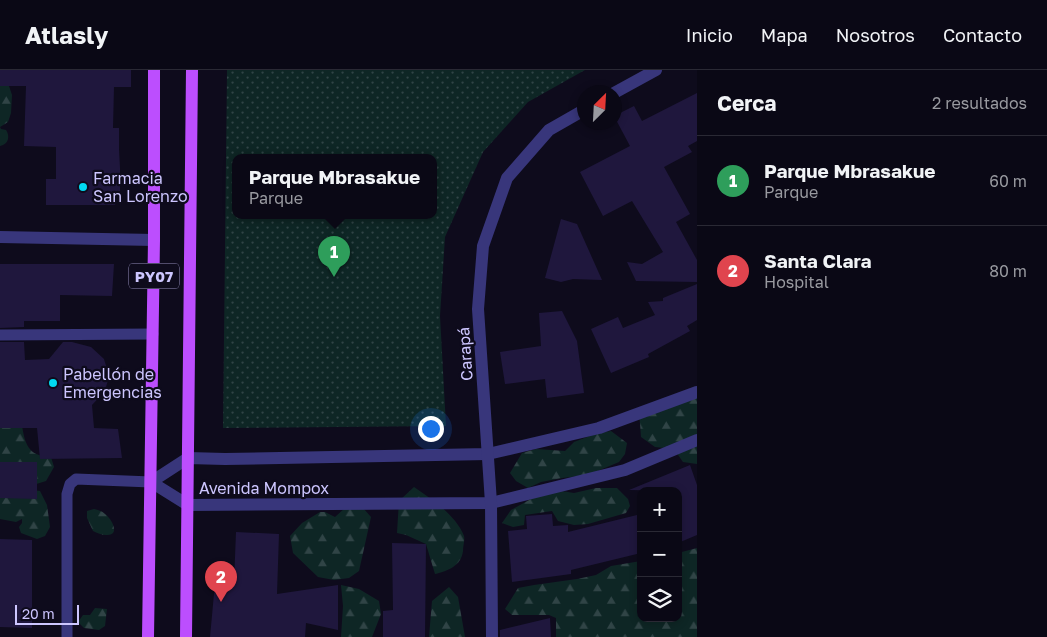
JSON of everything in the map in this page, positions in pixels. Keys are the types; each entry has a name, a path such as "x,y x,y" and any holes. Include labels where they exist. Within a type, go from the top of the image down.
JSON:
{"main road":[{"name":"PY07","path":"148,637 154,240 154,70"},
{"name":"PY07","path":"186,637 192,70"}],"street":[{"path":"622,89 656,70"},
{"name":"Carapá","path":"492,637 491,503 478,310 483,246 507,178 549,130 577,114"},
{"path":"0,237 154,240"},
{"name":"Avenida Mompox","path":"697,392 599,428 488,454 188,458 151,482 188,505 491,503 625,470 697,440"}],"lane":[{"path":"0,335 153,334"},
{"path":"67,637 67,494 70,484 76,479 151,482"}],"green space":[{"path":"227,70 585,70 528,102 483,152 445,237 440,316 446,426 223,428"},
{"path":"0,82 8,83 12,95 11,113 8,122 0,127"},
{"path":"0,127 6,130 8,137 7,142 0,146"},
{"path":"697,392 697,464 683,462 674,449 655,447 641,437 639,410"},
{"path":"0,418 21,418 25,440 30,449 40,456 51,457 54,467 46,481 33,485 0,484"},
{"path":"611,431 627,443 625,454 619,462 588,475 541,482 528,488 516,481 510,473 522,453 536,449 565,451 574,442 595,434"},
{"path":"414,487 449,514 464,536 460,561 445,571 435,574 426,544 397,533 399,501"},
{"path":"596,488 617,488 628,499 630,506 626,513 588,524 574,525 558,521 552,511 525,515 524,525 513,527 502,523 511,510 549,489 574,493"},
{"path":"32,490 40,491 47,505 50,527 45,536 37,539 21,533 19,527 22,519 16,522 0,519 0,497"},
{"path":"355,499 371,517 359,571 349,578 334,580 318,577 293,553 290,536 302,523 320,512 325,512 335,517"},
{"path":"94,509 108,516 114,527 111,535 104,535 93,531 87,518 87,511"},
{"path":"697,548 697,637 556,637 556,618 549,615 512,615 505,609 518,588 596,575 611,566 637,562 637,622 682,622 682,552"},
{"path":"341,585 359,589 379,601 381,614 372,637 341,637 343,606"},
{"path":"449,587 458,597 465,637 429,637 432,601"},
{"path":"95,608 107,609 105,626 99,630 84,628 78,622 83,615 90,615"}],"building":[{"path":"0,70 131,70 131,87 114,87 113,128 119,128 120,168 120,195 115,205 46,205 46,179 56,179 56,147 24,146 26,86 0,86"},
{"path":"697,93 697,141 688,146 692,152 664,167 690,214 676,222 697,260 697,282 636,281 627,262 642,264 663,252 632,201 603,216 580,172 630,146 621,130 622,112 634,106 642,121"},
{"path":"561,219 577,224 602,280 573,279 561,282 545,278"},
{"path":"0,264 114,264 112,296 60,295 60,321 24,321 24,327 0,328"},
{"path":"697,284 697,320 687,326 690,331 648,354 649,357 611,373 591,329 618,317 623,328 655,315 648,302 663,301 663,298"},
{"path":"562,311 577,341 584,393 547,398 545,379 505,384 500,352 541,346 539,313"},
{"name":"Pabellón de Emergencias","path":"0,342 24,342 25,360 49,359 63,342 72,342 91,347 104,359 109,376 105,391 92,405 94,428 118,429 122,458 40,459 37,428 0,428"},
{"path":"0,462 37,462 37,499 0,498"},
{"path":"690,465 697,485 697,535 682,541 682,487 637,487 637,490 629,490"},
{"path":"552,514 553,526 568,525 568,532 637,515 637,554 571,570 571,574 512,582 508,531 527,529 526,516"},
{"path":"236,532 279,534 277,594 338,585 338,630 306,623 305,637 210,637 215,583 234,582"},
{"path":"0,539 32,540 32,628 0,627"},
{"path":"392,543 426,544 425,637 383,637 383,611 393,610"},
{"path":"550,618 551,637 500,637 500,630"}],"place":[{"name":"Farmacia San Lorenzo","path":"83,187"},
{"name":"Parque Mbrasakue","path":"334,277"},
{"name":"Pabellón de Emergencias","path":"53,383"},
{"name":"Santa Clara","path":"221,602"}]}
